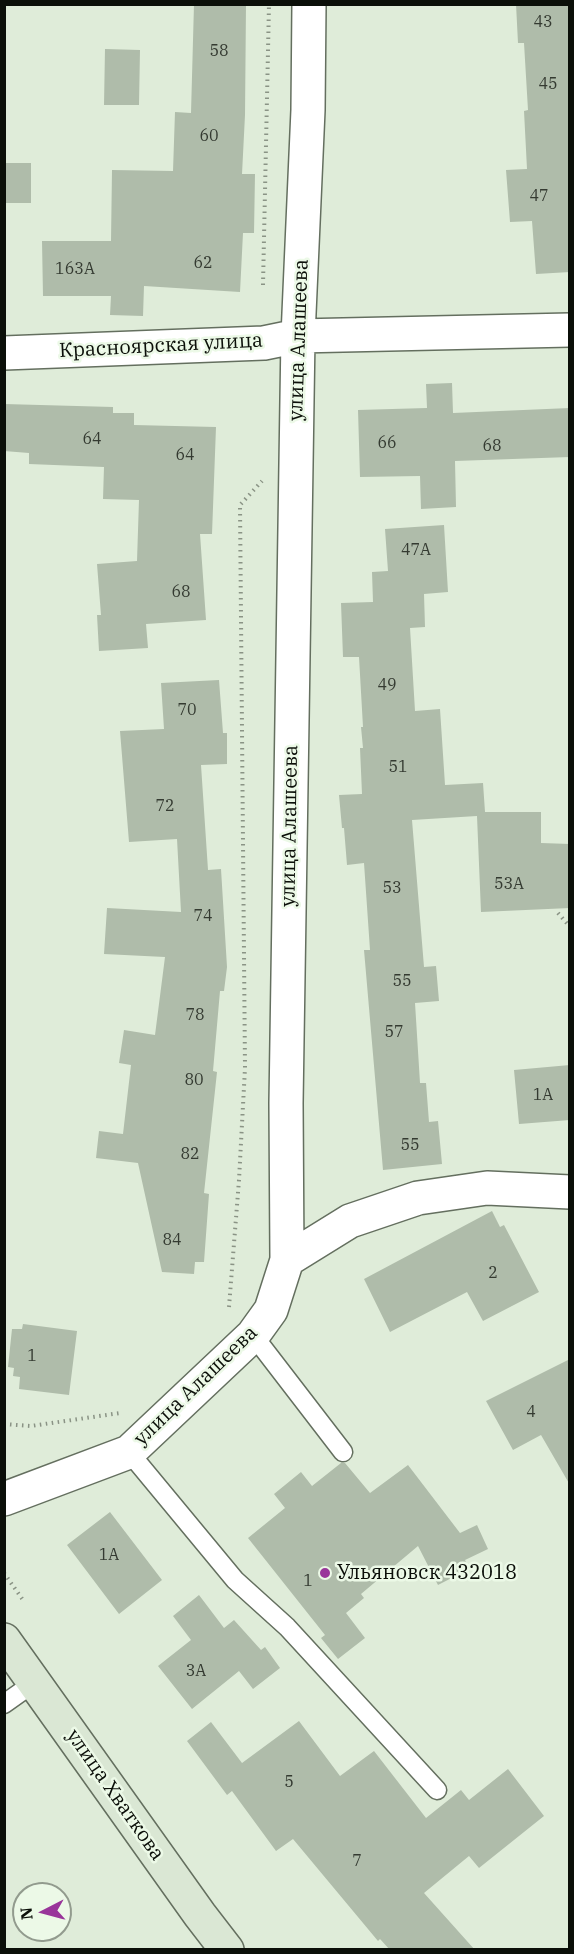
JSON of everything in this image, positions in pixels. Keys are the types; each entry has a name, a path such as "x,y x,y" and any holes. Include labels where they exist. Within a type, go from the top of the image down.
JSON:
{"main road":[{"name":"улица Хваткова","path":"4,1640 227,1950"}],"street":[{"name":"улица Алашеева","path":"4,1499 129,1452 252,1335 271,1310 287,1260 286,1103 298,336 308,110 309,4"},
{"name":"Красноярская улица","path":"4,353 264,342 298,336 570,330"},
{"path":"287,1260 350,1221 418,1198 487,1188 570,1192"}],"lane":[{"path":"252,1335 343,1452"},
{"path":"129,1452 235,1580 287,1627 437,1790"},
{"path":"4,1704 35,1682"}],"path":[{"path":"263,288 269,4"},
{"path":"229,1308 245,1068 240,505"},
{"path":"558,913 570,927"},
{"path":"4,1424 31,1426 129,1412"},
{"path":"4,1573 23,1600"}],"building":[{"path":"194,4 246,4 242,174 255,174 254,233 243,233 240,292 144,286 143,316 110,315 111,296 43,296 42,241 111,241 112,170 173,171 175,112 191,113"},
{"path":"516,4 570,4 570,272 536,274 532,221 510,222 506,170 527,169 524,111 528,110 524,43 518,43"},
{"path":"105,49 140,50 139,105 104,105"},
{"path":"4,163 31,163 31,203 4,203"},
{"path":"452,383 453,413 570,408 570,457 455,461 456,507 421,509 420,476 360,477 358,410 427,408 426,384"},
{"path":"4,404 113,407 113,413 134,413 134,425 216,427 212,534 200,534 206,620 146,624 148,648 99,651 97,615 101,615 97,564 137,561 139,500 103,499 104,467 29,464 29,453 4,451"},
{"path":"444,525 448,592 424,594 425,627 410,628 415,711 440,709 445,785 483,783 485,812 541,812 541,843 570,844 570,908 481,912 477,816 412,820 424,967 436,966 439,1001 415,1003 420,1083 426,1083 429,1122 438,1121 442,1164 383,1170 364,950 370,950 364,863 347,865 339,795 362,794 360,748 363,748 359,657 343,657 341,603 373,602 372,572 388,571 385,529"},
{"path":"219,680 223,733 227,733 227,764 201,765 208,870 221,869 227,967 224,991 220,991 213,1071 217,1072 204,1193 209,1194 204,1262 195,1262 194,1274 162,1272 138,1163 96,1158 99,1131 123,1134 131,1065 119,1063 124,1030 155,1035 165,957 104,954 107,908 181,912 177,839 129,842 120,731 164,729 161,683"},
{"path":"570,1065 570,1120 519,1124 514,1070"},
{"path":"492,1211 500,1227 504,1225 539,1292 483,1321 467,1292 390,1332 364,1279"},
{"path":"23,1324 77,1331 69,1395 19,1389 20,1377 13,1376 14,1368 8,1367 12,1329 22,1329"},
{"path":"570,1359 570,1485 541,1435 513,1450 486,1401"},
{"path":"341,1463 345,1463 370,1493 408,1465 460,1533 477,1525 488,1549 465,1560 469,1569 438,1585 418,1546 361,1594 364,1598 346,1613 365,1638 338,1659 321,1638 325,1635 248,1538 285,1508 274,1494 301,1472 312,1486"},
{"path":"110,1512 162,1580 119,1614 67,1545"},
{"path":"199,1595 224,1628 234,1620 261,1650 265,1647 280,1668 253,1689 239,1671 192,1709 158,1666 191,1640 173,1616"},
{"path":"299,1721 340,1776 374,1751 426,1818 461,1790 469,1800 508,1769 544,1816 479,1868 469,1856 424,1893 475,1950 390,1950 380,1939 378,1941 293,1839 276,1851 232,1791 227,1795 187,1741 211,1722 242,1763"}],"place":[{"name":"Ульяновск 432018","path":"325,1573"}]}
